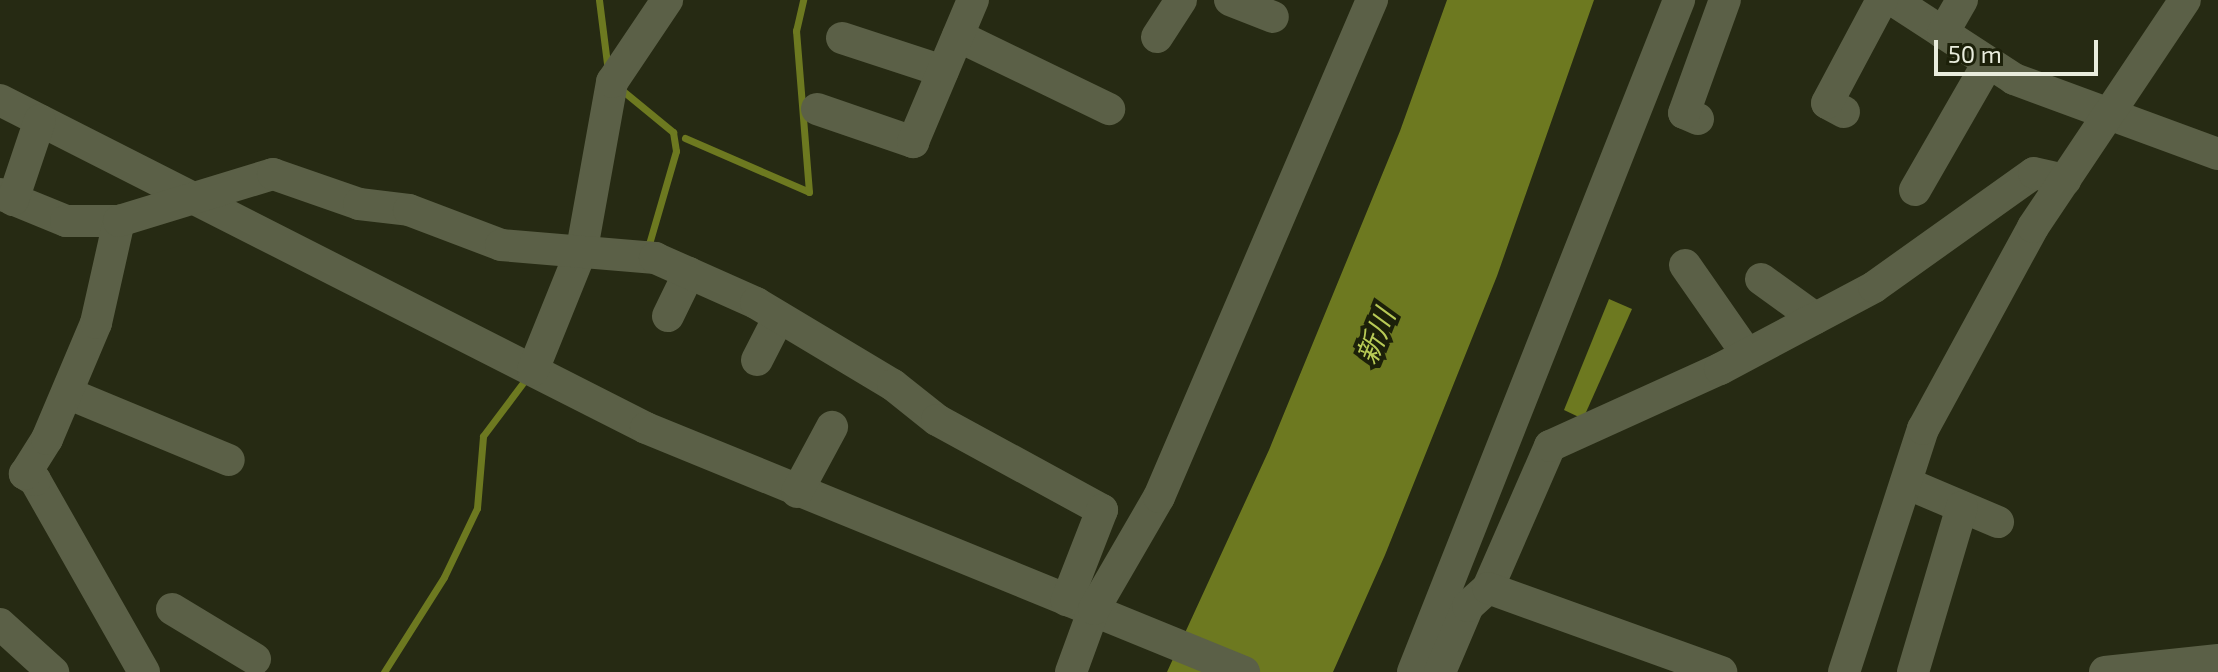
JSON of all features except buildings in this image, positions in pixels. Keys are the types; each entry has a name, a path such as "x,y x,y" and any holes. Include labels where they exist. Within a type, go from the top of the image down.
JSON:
{"street":[{"path":"533,370 582,249 612,82 667,0"},
{"path":"1157,37 1181,0"},
{"path":"1230,0 1273,17"},
{"path":"1080,605 1159,497 1372,0"},
{"path":"1413,672 1679,0"},
{"path":"1643,94 1659,93 1699,0"},
{"path":"1698,119 1684,113 1725,0"},
{"path":"1844,112 1827,103 1882,0"},
{"path":"1893,0 1988,63 2110,115 2218,154"},
{"path":"1943,33 1962,0"},
{"path":"1844,672 1923,429 2033,227 2185,0"},
{"path":"817,109 913,142 958,36 965,2"},
{"path":"958,36 1109,109"},
{"path":"842,38 943,71"},
{"path":"1915,190 1951,148 1988,63"},
{"path":"0,100 646,428 1244,672"},
{"path":"40,120 6,197 66,221 119,221 273,174 359,204 409,210 501,245 582,249 655,258 779,317 893,385 937,420 1102,510 1080,605 1071,672"},
{"path":"1440,672 1468,606 1488,588 1550,446 1747,354 1815,318 1922,256 2034,173 2065,180"},
{"path":"119,221 96,323 67,393 25,474 35,480 144,672"},
{"path":"1685,265 1747,354"},
{"path":"668,316 689,273"},
{"path":"1761,279 1815,318"},
{"path":"757,360 779,317"},
{"path":"67,393 229,460"},
{"path":"797,492 832,427"},
{"path":"1906,483 1998,522"},
{"path":"1913,672 1962,507"},
{"path":"1488,588 1721,672"},
{"path":"172,609 256,658"},
{"path":"0,624 53,672"},
{"path":"2105,672 2218,660"}],"water":[{"name":"新川","path":"1447,0 1594,0 1497,276 1385,555 1333,672 1167,672 1269,450 1400,131"},
{"path":"1609,299 1632,309 1583,419 1564,410"}],"waterway":[{"path":"599,0 607,63"},
{"path":"685,138 809,192 796,31 803,0"},
{"path":"623,91 673,132 676,151 649,244 645,244"},
{"path":"384,672 444,577 477,508 483,436 525,380"}]}
